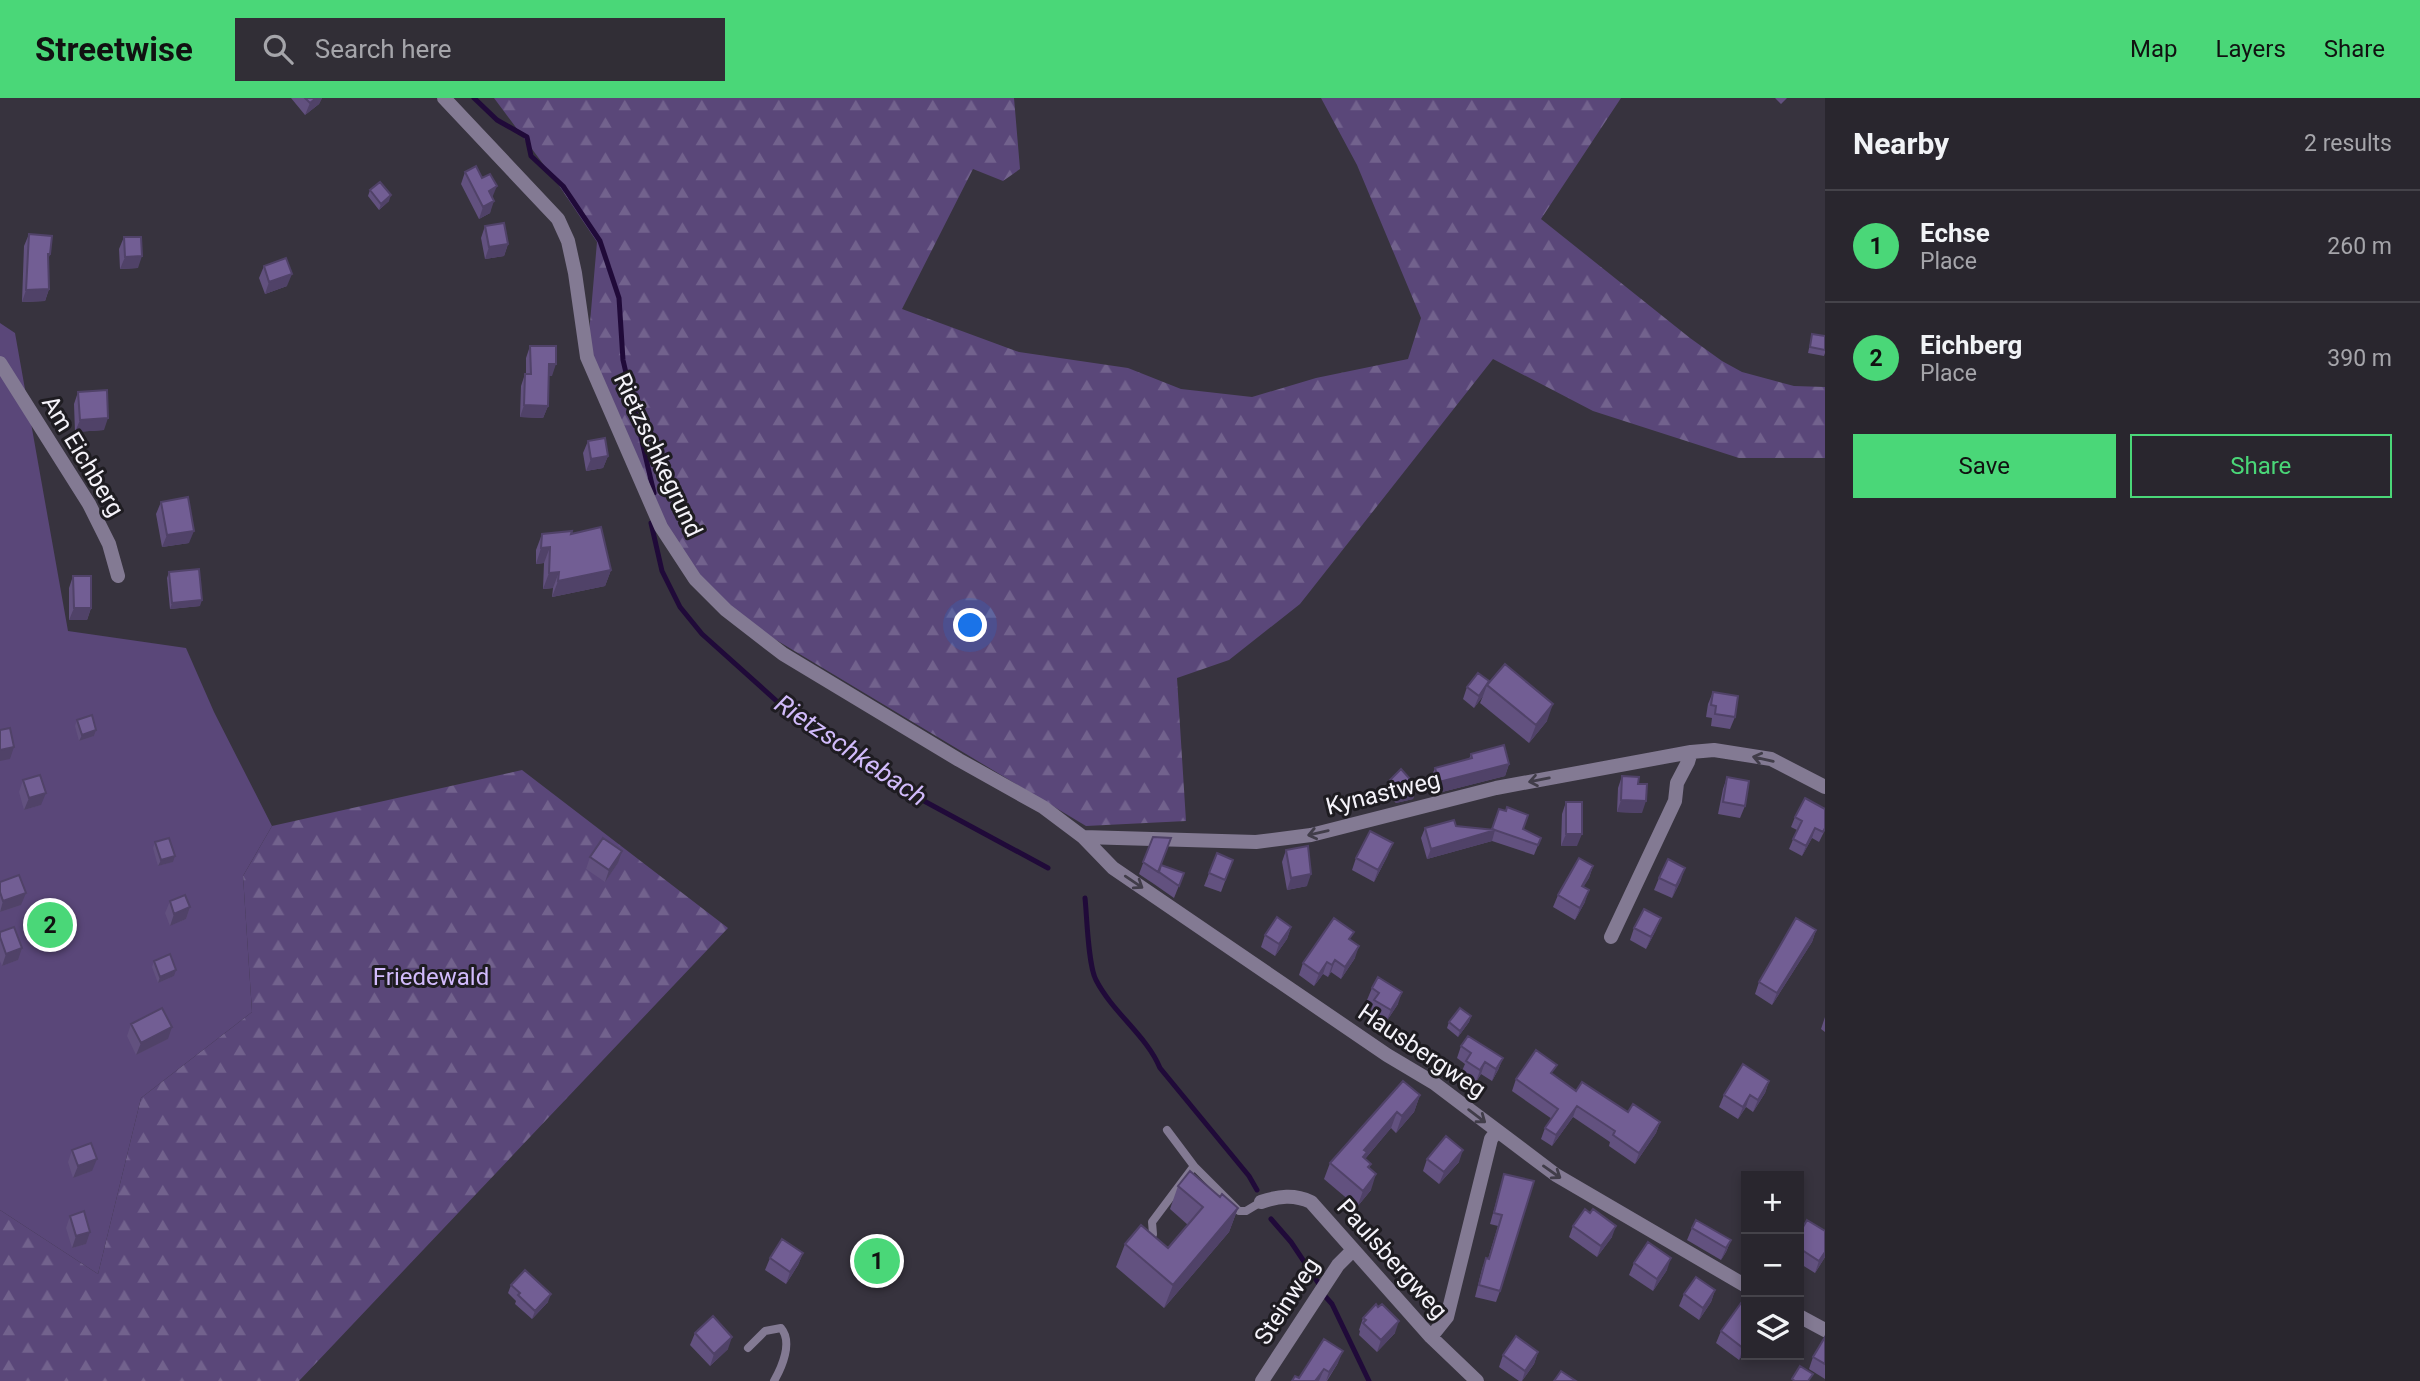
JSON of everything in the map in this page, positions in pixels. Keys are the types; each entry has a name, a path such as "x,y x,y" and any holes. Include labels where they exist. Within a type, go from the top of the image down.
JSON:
{"street":[{"name":"Rietzschkegrund","path":"444,98 558,219 568,241 575,273 587,357 661,527 695,579 726,610 783,654 1043,807 1083,837"},
{"name":"Am Eichberg","path":"0,363 89,504 109,544 118,576"},
{"name":"Kynastweg","path":"1083,837 1256,842 1311,835 1496,788 1714,750 1771,759 1825,787"},
{"path":"1611,937 1675,801 1677,783 1691,752"},
{"name":"Hausbergweg","path":"1083,837 1113,868 1387,1055 1434,1083 1556,1175 1741,1283"},
{"path":"1431,1337 1447,1317 1492,1139 1497,1131"},
{"name":"Paulsbergweg","path":"1261,1202 1277,1197 1298,1197 1311,1202 1431,1337 1477,1381"},
{"name":"Steinweg","path":"1262,1381 1338,1265 1353,1250"},
{"path":"1804,1319 1825,1330"}],"lane":[{"path":"1167,1130 1194,1166 1240,1212 1261,1202"},
{"path":"1153,1234 1152,1222 1174,1189 1194,1166"},
{"path":"748,1348 765,1331 781,1328 784,1331 787,1339 785,1354 775,1380"}],"green space":[{"path":"494,98 1014,98 1020,169 1003,181 973,169 902,309 1019,352 1128,368 1181,389 1252,397 1316,378 1408,359 1421,318 1357,165 1321,98 1621,98 1541,219 1722,361 1742,372 1794,386 1825,387 1825,458 1739,458 1593,411 1493,359 1300,604 1229,660 1177,678 1186,821 1086,826 726,610 661,527 587,357 597,242"},
{"path":"0,323 15,333 68,631 186,648 214,712 272,826 243,876 252,1012 141,1098 98,1274 0,1210"},
{"name":"Friedewald","path":"522,770 728,928 299,1381 0,1381 0,1210 98,1274 141,1098 252,1012 243,876 272,826"}],"building":[{"path":"476,166 482,178 490,174 497,186 489,191 494,201 483,207 465,172"},
{"path":"380,182 391,195 381,204 370,190"},
{"path":"504,223 508,244 489,247 485,226"},
{"path":"29,234 52,236 48,254 49,289 26,290"},
{"path":"124,237 141,237 142,256 125,257"},
{"path":"286,258 292,274 269,282 264,266"},
{"path":"1812,334 1825,336 1825,350 1810,347"},
{"path":"530,346 556,346 556,364 549,364 548,406 524,405 525,374 531,374"},
{"path":"107,390 108,418 80,420 78,392"},
{"path":"605,438 608,456 591,459 588,441"},
{"path":"188,497 194,531 167,535 161,502"},
{"path":"601,527 611,570 558,581 559,572 549,573 550,547 541,548 542,534 572,531 571,534"},
{"path":"199,569 202,600 172,603 169,572"},
{"path":"73,576 91,576 91,608 74,608"},
{"path":"1505,664 1553,704 1536,725 1487,685"},
{"path":"1478,673 1489,681 1479,696 1467,687"},
{"path":"1713,692 1738,696 1735,717 1715,714 1716,706 1711,705"},
{"path":"92,715 96,730 82,735 77,720"},
{"path":"10,728 14,747 0,750 0,730"},
{"path":"1504,745 1509,764 1439,782 1435,768 1472,758 1471,754"},
{"path":"1401,769 1417,787 1401,791 1390,780"},
{"path":"40,775 46,793 29,798 23,780"},
{"path":"1622,776 1639,777 1638,784 1647,784 1646,801 1621,800"},
{"path":"1727,777 1749,781 1745,806 1723,802"},
{"path":"1805,798 1825,809 1823,832 1815,828 1806,846 1793,839 1802,821 1795,817"},
{"path":"1566,802 1582,802 1582,834 1566,834"},
{"path":"1507,807 1528,815 1523,829 1541,838 1538,845 1492,829 1499,809 1506,811"},
{"path":"1454,820 1456,826 1495,830 1431,849 1425,828"},
{"path":"1370,831 1393,843 1378,870 1356,858"},
{"path":"1153,837 1171,838 1158,872 1143,862"},
{"path":"169,838 175,856 161,860 155,842"},
{"path":"603,838 622,851 609,870 590,857"},
{"path":"1308,846 1311,874 1291,878 1286,850"},
{"path":"1217,853 1233,860 1225,880 1209,873"},
{"path":"1579,858 1593,866 1582,886 1589,890 1580,908 1558,895"},
{"path":"1668,859 1685,868 1676,886 1659,878"},
{"path":"1161,865 1184,873 1179,886 1159,872"},
{"path":"19,875 26,893 3,901 0,882"},
{"path":"185,895 190,907 174,914 170,901"},
{"path":"1644,909 1661,918 1651,937 1634,928"},
{"path":"1277,917 1291,927 1279,944 1265,935"},
{"path":"1334,918 1354,932 1349,939 1359,946 1345,967 1335,960 1332,965 1327,962 1319,974 1303,963"},
{"path":"1796,918 1816,930 1777,993 1759,982"},
{"path":"14,927 22,948 6,954 0,932"},
{"path":"170,954 176,970 160,977 154,961"},
{"path":"1378,977 1402,992 1391,1010 1374,1000 1379,993 1372,988"},
{"path":"162,1008 172,1027 141,1043 131,1024"},
{"path":"1460,1008 1471,1016 1460,1031 1449,1022"},
{"path":"1468,1036 1503,1058 1496,1069 1485,1062 1480,1070 1466,1061 1471,1053 1461,1046"},
{"path":"1536,1050 1557,1065 1551,1073 1576,1091 1582,1082 1628,1112 1633,1104 1660,1122 1639,1153 1613,1135 1615,1131 1577,1106 1556,1135 1545,1128 1558,1109 1516,1079"},
{"path":"1743,1064 1769,1081 1758,1100 1750,1095 1743,1107 1724,1095"},
{"path":"1403,1081 1420,1095 1402,1116 1397,1112 1364,1150 1367,1152 1363,1157 1371,1164 1368,1167 1376,1174 1363,1191 1330,1163"},
{"path":"1446,1136 1463,1150 1444,1172 1427,1159"},
{"path":"91,1143 97,1159 78,1166 72,1150"},
{"path":"1190,1171 1220,1197 1222,1194 1238,1208 1173,1285 1125,1244 1141,1225 1168,1248 1203,1207 1178,1186"},
{"path":"1504,1174 1534,1181 1500,1291 1479,1285 1502,1215 1494,1213"},
{"path":"1585,1209 1590,1213 1593,1209 1616,1226 1601,1246 1573,1226"},
{"path":"84,1211 90,1232 76,1236 70,1216"},
{"path":"1696,1220 1731,1240 1726,1248 1692,1228"},
{"path":"1807,1220 1825,1231 1825,1252 1819,1261 1804,1251 1804,1225"},
{"path":"782,1239 803,1253 790,1272 770,1258"},
{"path":"1648,1242 1671,1258 1657,1279 1634,1263"},
{"path":"525,1270 551,1294 535,1311 511,1285"},
{"path":"1696,1277 1715,1290 1703,1308 1684,1294"},
{"path":"1741,1303 1741,1346 1721,1331"},
{"path":"1376,1304 1378,1307 1382,1304 1399,1321 1381,1340 1363,1323 1366,1320 1363,1318"},
{"path":"713,1316 732,1337 714,1354 695,1333"},
{"path":"1516,1336 1538,1352 1525,1371 1503,1355"},
{"path":"1825,1337 1825,1364 1813,1357"},
{"path":"1324,1339 1343,1351 1329,1372 1324,1369 1315,1381 1292,1381 1295,1376 1299,1378"},
{"path":"1800,1366 1813,1374 1808,1381 1792,1379"},
{"path":"1561,1371 1576,1381 1554,1381"}],"waterway":[{"name":"Rietzschkebach","path":"474,98 497,120 527,137 531,156 563,186 600,241 619,298 623,360 654,493"},
{"name":"Rietzschkebach","path":"651,523 662,571 680,607 702,634 791,714 900,788 1048,868"},
{"name":"Rietzschkebach","path":"1085,898 1093,973 1103,992 1147,1045 1160,1068 1249,1176 1257,1190"},
{"name":"Rietzschkebach","path":"1271,1219 1291,1242 1319,1284"},
{"name":"Rietzschkebach","path":"1324,1295 1332,1304 1369,1381"}],"place":[{"name":"Eichberg","path":"50,925"},
{"name":"Echse","path":"877,1261"}]}
